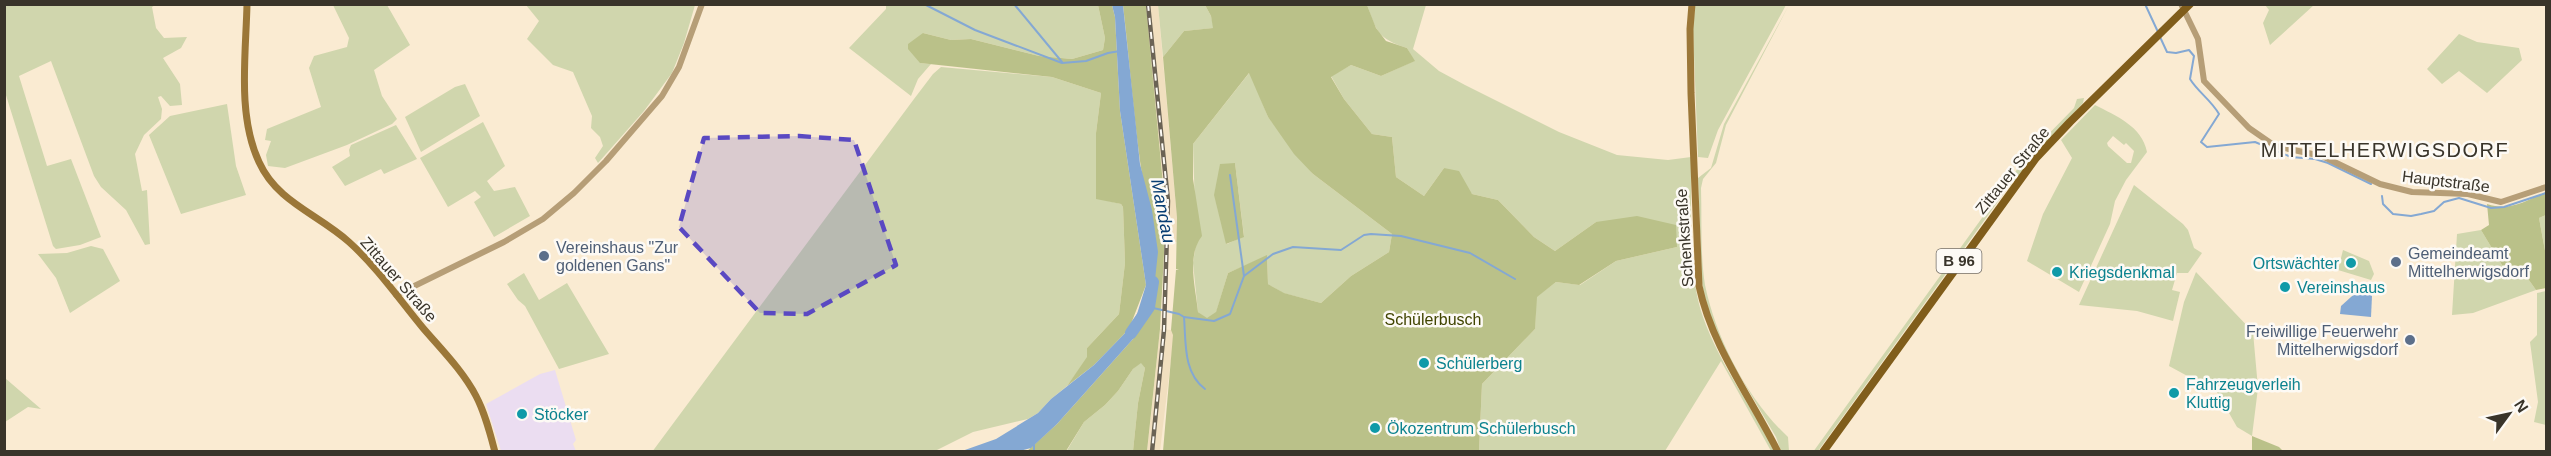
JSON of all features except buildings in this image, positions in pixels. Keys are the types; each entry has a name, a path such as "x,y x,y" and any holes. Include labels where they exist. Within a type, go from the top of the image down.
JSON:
{"main road":[{"name":"Zittauer Straße","path":"247,4 246,98 252,138 262,169 285,196 355,247 471,386 485,416 495,452"},
{"name":"Schenkstraße","path":"1692,4 1691,93 1699,286 1705,314 1714,335 1778,452"},
{"name":"Zittauer Straße","path":"1822,452 2036,159 2190,4"}],"street":[{"path":"396,295 504,242 543,219 567,200 606,161 671,82 698,20 702,4"},
{"name":"Hauptstraße","path":"2181,4 2194,27 2200,45 2204,81 2249,128 2275,146 2322,156 2380,184 2412,192 2468,194 2500,202 2547,187"}],"highlighted area":[{"path":"799,136 854,140 896,265 807,314 760,313 679,227 704,138"}],"shaded area":[{"path":"1146,5 1158,5 1177,218 1177,242 1165,241 1166,216"},
{"path":"1160,329 1171,330 1174,335 1160,451 1147,452"},
{"path":"555,370 576,440 573,444 576,451 501,451 486,404 540,374"}],"green space":[{"path":"886,4 1098,5 1105,38 1103,50 1072,59 1039,56 971,39 951,40 923,33 920,63 931,64 918,79 911,96 849,48 886,9"},
{"path":"4,5 155,5 152,7 156,28 164,38 187,37 181,48 163,58 180,84 182,105 170,106 161,96 158,97 162,109 161,119 144,135 135,154 142,191 147,190 150,244 145,245 126,210 101,187 94,176 51,61 19,76 47,166 71,159 101,237 80,245 56,249 53,246 5,92"},
{"path":"333,5 387,5 410,45 374,70 382,96 397,119 392,124 347,145 285,168 268,166 266,155 271,141 265,140 267,129 321,107 309,68 314,56 347,47 349,38"},
{"path":"526,5 695,5 672,73 644,111 598,163 595,158 603,146 600,137 591,128 592,116 573,72 553,65 527,39 539,21"},
{"path":"1098,5 1112,5 1115,17 1120,111 1146,285 1129,329 1094,365 1067,386 1087,357 1087,348 1119,314 1125,263 1123,207 1121,204 1096,199 1096,133 1101,93 1052,77 920,63 908,49 908,44 923,33 951,40 971,39 1039,56 1072,59 1103,50 1105,38"},
{"path":"1123,5 1146,5 1166,216 1160,329 1147,451 1133,451 1138,403 1145,368 1141,363 1133,369 1105,405 1084,422 1066,451 1026,452 1057,424 1133,339 1141,322 1153,283 1156,265 1155,232 1140,161"},
{"path":"1158,5 1205,5 1214,28 1184,31 1163,57"},
{"name":"Schülerbusch","path":"1205,5 1367,5 1376,28 1386,41 1407,48 1415,61 1381,76 1351,65 1331,77 1344,99 1372,134 1392,137 1396,177 1424,196 1444,168 1459,171 1472,194 1498,200 1534,237 1555,251 1596,222 1637,216 1676,225 1677,247 1616,261 1579,285 1556,282 1537,297 1535,329 1482,384 1479,451 1163,451 1176,270 1179,269 1176,269 1177,218 1163,57 1184,31 1213,28 1211,16","holes":["1249,73 1268,117 1294,154 1313,174 1392,234 1389,252 1351,276 1321,303 1284,293 1268,284 1267,255 1228,273 1216,312 1207,318 1198,312 1193,273 1194,253 1202,236 1193,179 1193,144"]},
{"path":"1367,5 1426,5 1413,49 1439,71 1559,132 1617,155 1668,160 1691,157 1692,259 1703,317 1727,369 1775,451 1771,451 1721,361 1665,451 1479,451 1482,384 1535,329 1536,297 1556,282 1580,285 1616,261 1677,247 1596,222 1555,251 1534,237 1498,200 1472,194 1444,168 1424,196 1396,177 1392,137 1372,134 1344,99 1331,76 1351,65 1381,76 1414,61 1407,48 1390,41 1380,33"},
{"path":"1695,5 1786,5 1718,130 1708,158 1698,157 1693,29"},
{"path":"1789,5 1726,125 1716,163 1703,179 1701,188 1702,261 1710,306 1726,347 1747,387 1773,422 1788,437 1789,451 1781,451 1776,437 1728,356 1714,329 1706,306 1702,283 1698,178 1711,168 1724,124"},
{"path":"2265,5 2314,5 2270,45 2263,23 2269,10"},
{"path":"2459,34 2477,42 2519,48 2522,60 2487,93 2459,71 2442,84 2427,69"},
{"path":"941,67 1052,77 1101,93 1096,133 1096,198 1121,204 1123,207 1125,263 1119,314 1087,348 1088,357 1067,386 1038,413 1028,419 973,432 935,451 652,452 914,99"},
{"path":"1250,72 1268,117 1313,174 1392,234 1389,252 1351,276 1321,303 1283,293 1268,284 1267,256 1228,273 1216,313 1207,319 1198,312 1193,263 1196,243 1193,144","holes":["1235,163 1244,236 1226,244"]},
{"path":"465,84 480,116 421,152 405,117 455,87"},
{"path":"2084,98 2083,103 2007,189 1818,451 1813,452 2026,157 2074,108 2077,99"},
{"path":"227,104 236,166 246,195 181,214 149,135 170,116"},
{"path":"2095,105 2134,129 2140,135 2147,152 2126,180 2115,201 2110,224 2079,292 2027,261 2043,214 2072,158 2061,140","holes":["2113,136 2124,145 2126,143 2134,151 2131,163 2127,163 2107,143"]},
{"path":"483,122 505,166 487,181 494,191 515,187 530,216 494,237 474,202 481,197 475,191 448,207 420,158"},
{"path":"396,125 417,159 384,174 381,169 345,186 332,167 350,156 351,145"},
{"path":"1235,163 1244,237 1226,244 1214,195 1220,164"},
{"path":"2134,185 2183,224 2188,230 2194,248 2202,253 2188,273 2177,273 2172,290 2180,292 2173,321 2137,311 2079,305"},
{"path":"2546,192 2546,215 2539,218 2546,256 2546,288 2536,290 2519,266 2502,265 2481,230 2489,225 2487,204 2510,206"},
{"path":"2546,215 2546,256 2539,218"},
{"path":"2481,230 2502,265 2519,266 2536,290 2473,313 2452,315 2457,234"},
{"path":"91,246 103,249 120,281 70,313 56,278 38,254 67,253"},
{"path":"2343,250 2369,261 2374,274 2371,280 2338,270"},
{"path":"2196,272 2253,332 2258,388 2252,436 2237,427 2217,392 2169,366 2184,302"},
{"path":"524,273 539,300 567,283 609,354 559,369 525,306 507,284"},
{"path":"2546,291 2546,425 2534,422 2538,402 2530,342 2537,335 2537,293"},
{"path":"1141,362 1145,368 1138,403 1133,451 1066,452 1084,422 1105,405"},
{"path":"5,378 41,409 28,407 5,422"},
{"path":"2252,436 2279,447 2283,451 2252,451"}],"water":[{"path":"1112,5 1123,5 1140,164 1152,210 1158,252 1155,280 1139,329 1133,339 1057,424 1031,448 1016,452 962,451 996,439 1038,413 1051,399 1094,365 1129,329 1137,314 1146,285 1120,111 1115,17"},
{"path":"2361,288 2372,296 2371,317 2340,314 2341,306"}],"waterway":[{"path":"924,4 975,30 1062,63 1086,61 1120,51"},
{"path":"1014,4 1062,62"},
{"path":"2145,4 2158,32"},
{"path":"2160,37 2167,52 2176,53 2189,50 2194,56 2190,79 2219,114 2201,142 2207,147 2255,142 2291,157 2315,159 2328,163 2371,184"},
{"path":"1230,175 1244,276"},
{"path":"2382,196 2383,204 2393,214 2411,216 2434,211 2444,202 2459,198 2491,208 2504,207 2546,193"},
{"path":"1184,317 1214,321 1230,314 1244,276 1273,254 1293,247 1341,250 1364,235 1371,234 1401,236 1470,253 1515,279"},
{"name":"Mandau","path":"1131,333 1149,307 1153,282"},
{"path":"1149,307 1184,317 1189,366 1193,375 1205,389"},
{"path":"1034,445 1034,452"}],"railway":[{"path":"1148,4 1168,201 1164,330 1152,452"}],"place":[{"name":"Vereinshaus \"Zur goldenen Gans\"","path":"544,256"},
{"name":"Gemeindeamt Mittelherwigsdorf","path":"2396,262"},
{"name":"Ortswächter","path":"2351,263"},
{"name":"Kriegsdenkmal","path":"2057,272"},
{"name":"Vereinshaus","path":"2285,287"},
{"name":"Freiwillige Feuerwehr Mittelherwigsdorf","path":"2410,340"},
{"name":"Schülerberg","path":"1424,363"},
{"name":"Fahrzeugverleih Kluttig","path":"2174,393"},
{"name":"Stöcker","path":"522,414"},
{"name":"Ökozentrum Schülerbusch","path":"1375,428"}],"district":[{"name":"MITTELHERWIGSDORF","path":"2385,150"}]}
